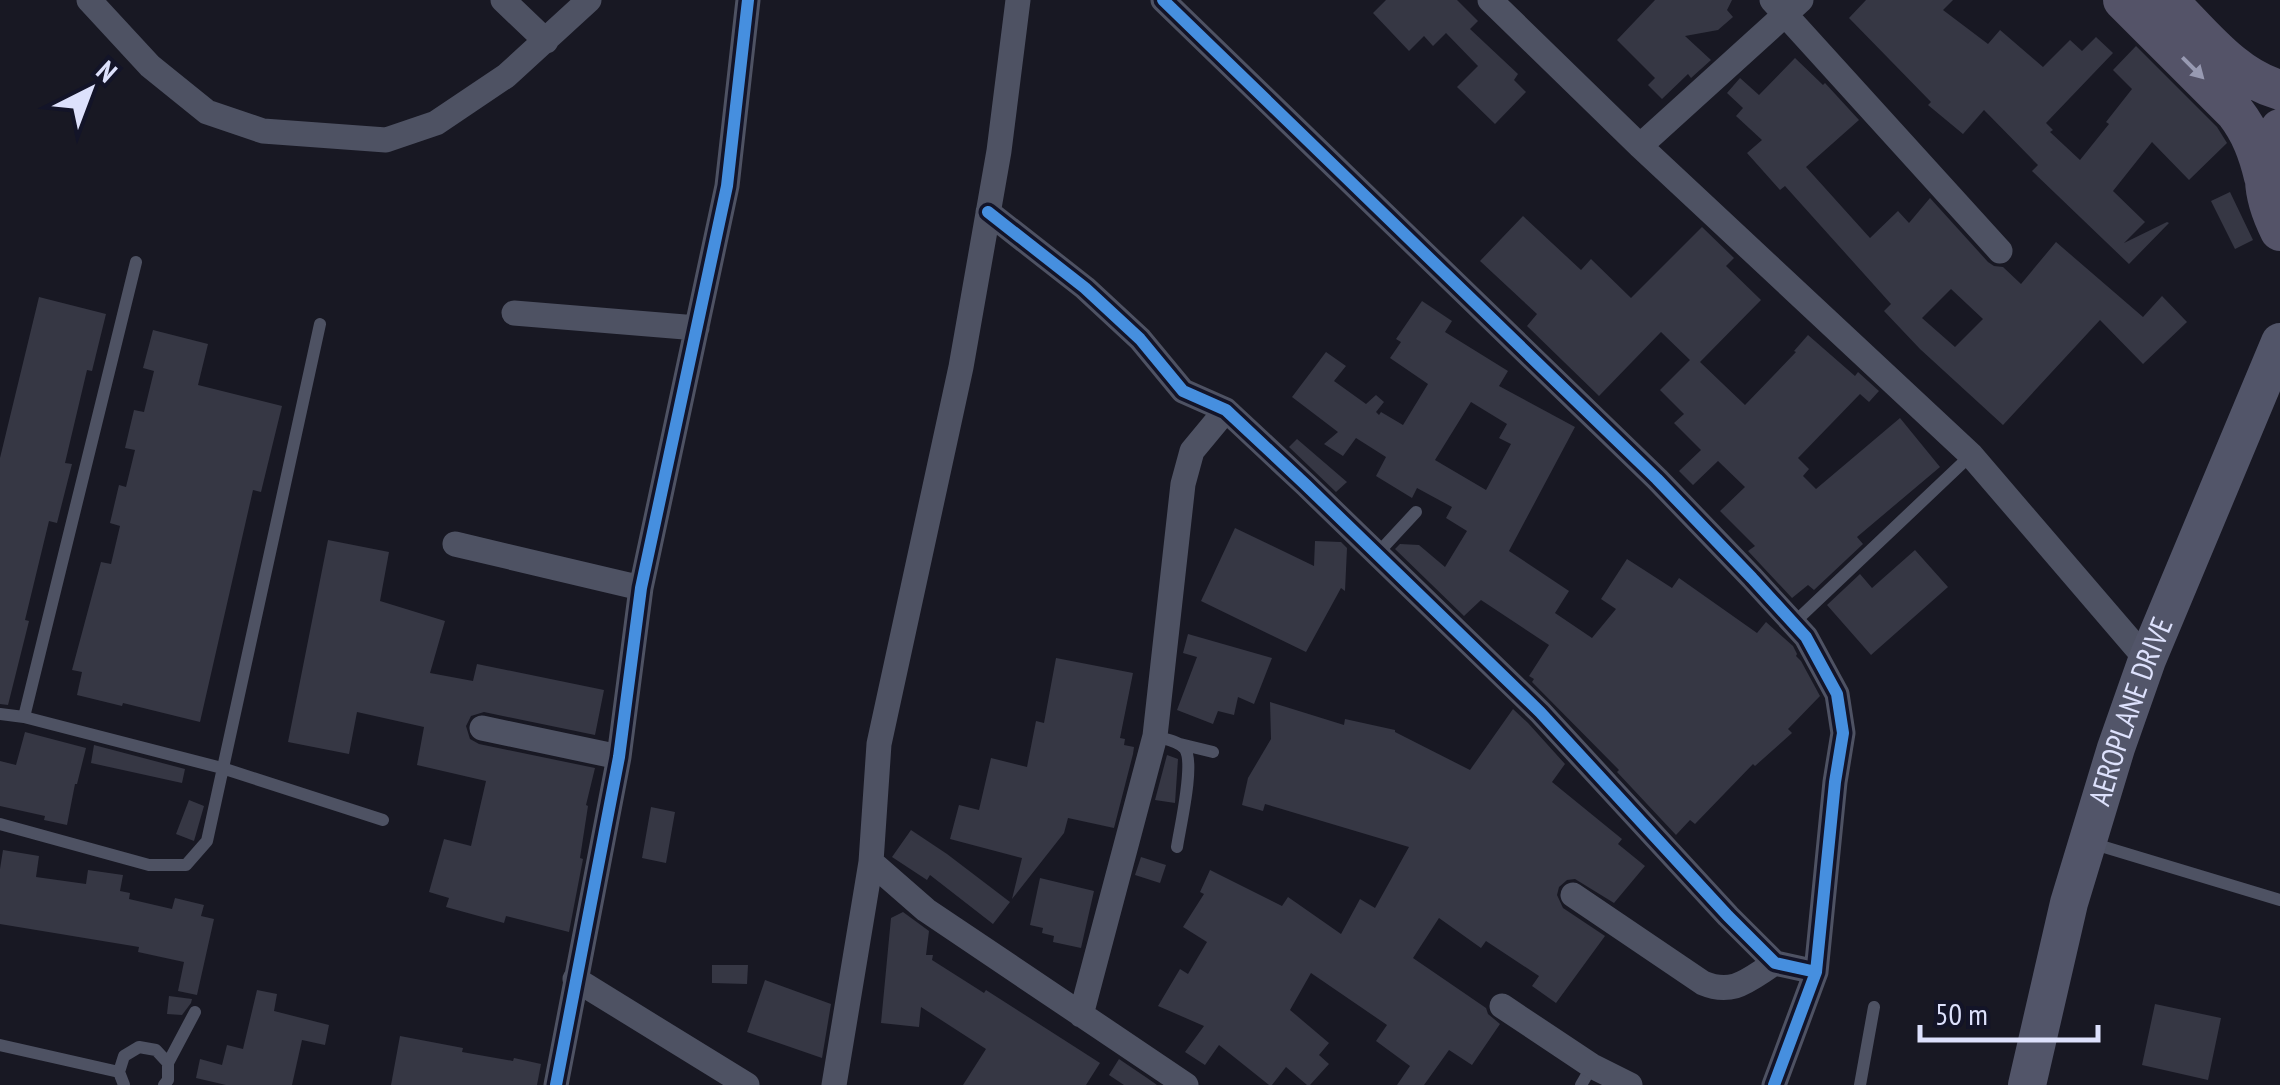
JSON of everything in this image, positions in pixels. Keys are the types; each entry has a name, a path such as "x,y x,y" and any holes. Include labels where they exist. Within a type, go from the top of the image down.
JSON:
{"main road":[{"path":"2123,0 2249,130 2258,150 2267,205 2280,231"},
{"path":"2167,0 2248,77 2280,90"},
{"path":"2264,177 2268,154 2280,129"}],"street":[{"path":"89,0 150,66 207,112 263,131 386,140 436,123 506,76 589,0"},
{"path":"503,0 546,41"},
{"path":"556,1085 619,757 641,588 728,186 748,0"},
{"path":"834,1085 871,862 879,744 961,367 1018,0"},
{"path":"1163,0 1657,479 1806,637 1837,694 1843,733 1816,972 1774,1085"},
{"path":"1490,0 1971,455 2147,660"},
{"path":"1640,146 1786,5 2000,250"},
{"path":"988,212 1085,288 1140,340 1183,391 1226,410 1377,554 1540,712 1775,963 1816,972"},
{"path":"514,313 697,328"},
{"name":"AEROPLANE DRIVE","path":"2027,1085 2068,903 2116,748 2147,660 2279,349"},
{"path":"1082,1015 1155,736 1183,484 1192,451 1226,410"},
{"path":"454,544 641,588"},
{"path":"482,728 619,757"},
{"path":"871,862 926,910 1186,1085"},
{"path":"1573,895 1718,988 1733,988 1775,963"},
{"path":"576,980 747,1085"},
{"path":"1502,1006 1586,1076 1630,1085"}],"lane":[{"path":"24,717 136,262"},
{"path":"0,824 149,865 186,866 208,841 320,324"},
{"path":"1799,618 1971,455"},
{"path":"1377,554 1416,512"},
{"path":"0,714 222,768 383,820"},
{"path":"1155,736 1213,752"},
{"path":"1177,848 1190,762 1180,744"},
{"path":"2088,842 2280,900"},
{"path":"1860,1085 1874,1007"},
{"path":"164,1085 168,1080 168,1063 194,1012"},
{"path":"0,1046 121,1078 124,1056 139,1047 156,1050 168,1063"}],"building":[{"path":"1386,0 1457,0 1478,21 1470,29 1518,74 1514,80 1526,92 1495,124 1457,87 1478,66 1446,33 1433,46 1424,36 1409,51 1373,13"},
{"path":"1655,0 1732,0 1727,10 1733,17 1718,30 1685,36 1711,60 1691,78 1688,74 1662,99 1648,85 1655,78 1617,40"},
{"path":"1866,0 1953,0 1943,10 1988,44 2000,30 2043,67 2070,40 2082,51 2096,37 2113,53 2046,123 2053,130 2050,132 2080,160 2132,89 2113,70 2136,46 2217,127 2227,143 2189,180 2152,142 2113,191 2145,222 2124,243 2169,223 2129,264 2032,171 2038,165 1984,110 1963,134 1928,105 1931,102 1849,18"},
{"path":"1795,58 1859,120 1806,167 1870,238 1898,211 1909,223 1930,198 1988,262 2003,267 2021,284 2056,242 2143,317 2162,296 2187,322 2143,364 2100,320 2003,425 1884,311 1891,304 1785,186 1780,190 1747,153 1762,140 1736,116 1743,108 1727,93 1740,78 1759,95","holes":["1951,289 1983,319 1955,347 1922,318"]},
{"path":"2230,192 2253,240 2235,249 2211,201"},
{"path":"1523,216 1581,270 1591,259 1631,298 1702,227 1734,258 1726,266 1761,300 1700,362 1745,405 1808,335 1855,376 1858,372 1879,391 1869,402 1860,394 1798,458 1809,469 1803,476 1816,489 1900,418 1940,467 1857,537 1863,544 1814,590 1808,585 1792,598 1748,551 1755,546 1720,511 1745,487 1718,461 1693,485 1679,471 1701,450 1674,423 1684,414 1660,390 1690,360 1661,332 1599,396 1527,326 1537,314 1480,261"},
{"path":"39,297 106,314 92,371 87,370 65,463 72,464 57,523 49,521 8,705 0,704 0,458"},
{"path":"1422,301 1452,321 1445,332 1508,371 1499,386 1575,427 1509,551 1569,591 1555,613 1592,638 1616,609 1601,599 1627,559 1672,588 1679,578 1757,633 1766,622 1793,646 1820,696 1788,729 1792,733 1753,764 1695,824 1690,820 1676,835 1619,770 1532,682 1534,679 1529,676 1549,645 1481,600 1464,616 1395,549 1400,544 1419,545 1445,567 1467,531 1446,518 1452,507 1417,488 1412,498 1376,476 1386,457 1356,438 1343,456 1324,444 1338,432 1292,397 1326,352 1346,366 1334,381 1366,404 1376,395 1384,402 1376,412 1403,425 1428,384 1390,358 1401,342 1396,339","holes":["1471,402 1507,424 1499,438 1511,444 1486,490 1435,460"]},
{"path":"153,330 208,344 198,385 282,406 261,492 253,490 200,722 77,695 82,672 72,670 101,562 111,564 120,526 110,523 119,485 126,487 135,450 125,448 134,410 144,412 154,371 143,368"},
{"path":"1297,439 1347,482 1336,492 1289,447"},
{"path":"1235,528 1314,566 1315,541 1341,542 1347,548 1345,591 1341,588 1306,652 1201,601"},
{"path":"328,540 389,552 380,601 445,621 430,673 473,681 477,664 604,690 595,735 484,712 471,716 466,726 470,739 479,744 595,768 586,805 580,858 583,859 569,932 506,916 504,923 446,907 449,898 429,892 444,839 471,846 486,781 417,765 424,727 357,712 349,754 288,742"},
{"path":"1915,550 1948,587 1871,655 1827,605 1860,574 1872,588"},
{"path":"1188,634 1272,658 1254,704 1238,697 1234,715 1218,711 1213,724 1177,710 1197,657 1183,653"},
{"path":"1056,658 1133,673 1120,738 1125,739 1124,745 1134,747 1133,754 1114,828 1068,818 1064,833 1012,899 1022,858 950,839 959,805 979,810 991,758 1027,767 1036,721 1044,723"},
{"path":"1270,702 1344,725 1345,719 1395,730 1470,770 1513,709 1565,764 1552,782 1622,839 1618,844 1645,866 1614,903 1575,879 1559,887 1557,895 1563,908 1605,936 1556,1003 1532,986 1539,976 1486,941 1481,948 1439,918 1413,958 1486,1008 1500,1024 1472,1065 1449,1050 1424,1085 1397,1085 1410,1066 1376,1041 1387,1025 1311,973 1290,1010 1329,1043 1319,1055 1329,1064 1310,1085 1286,1067 1269,1085 1219,1045 1205,1065 1185,1052 1204,1026 1158,1006 1180,969 1188,974 1207,942 1183,927 1204,894 1200,892 1210,870 1282,906 1288,897 1341,934 1360,899 1375,908 1409,847 1265,804 1263,811 1242,805 1248,778 1271,739"},
{"path":"25,732 86,748 67,825 0,806 0,761 16,765"},
{"path":"94,745 185,769 182,783 91,763"},
{"path":"1167,755 1178,759 1175,803 1155,800"},
{"path":"189,800 204,806 194,841 176,834"},
{"path":"651,807 675,812 666,863 642,858"},
{"path":"911,830 1010,902 993,924 930,875 927,880 892,857"},
{"path":"3,850 39,856 36,877 86,884 88,870 123,875 120,891 130,893 129,899 172,909 175,898 204,905 201,916 214,919 197,995 178,991 184,962 138,952 139,947 0,924"},
{"path":"1141,857 1166,865 1160,883 1135,875"},
{"path":"1040,878 1094,891 1081,948 1053,942 1054,936 1030,925"},
{"path":"903,912 929,931 926,955 933,955 932,960 1100,1063 1086,1085 963,1085 986,1049 921,1007 919,1027 881,1023 891,918"},
{"path":"712,965 748,965 747,984 712,983"},
{"path":"765,980 831,1004 822,1058 747,1032"},
{"path":"257,990 277,994 274,1011 329,1025 325,1045 302,1040 292,1085 226,1085 196,1078 200,1059 222,1065 227,1045 243,1049"},
{"path":"169,996 192,999 182,1015 167,1014"},
{"path":"2155,1004 2221,1018 2208,1080 2142,1065"},
{"path":"400,1036 463,1048 462,1052 541,1064 537,1085 391,1085"},
{"path":"1119,1059 1157,1085 1124,1085 1109,1075"}],"cycle path":[{"path":"556,1085 619,757 641,588 727,186 748,0"},
{"path":"1163,0 1657,479 1806,637 1837,694 1843,733 1816,972 1774,1085"},
{"path":"988,212 1085,288 1140,339 1183,391 1226,410 1306,485 1540,712 1775,963 1816,972"}]}
